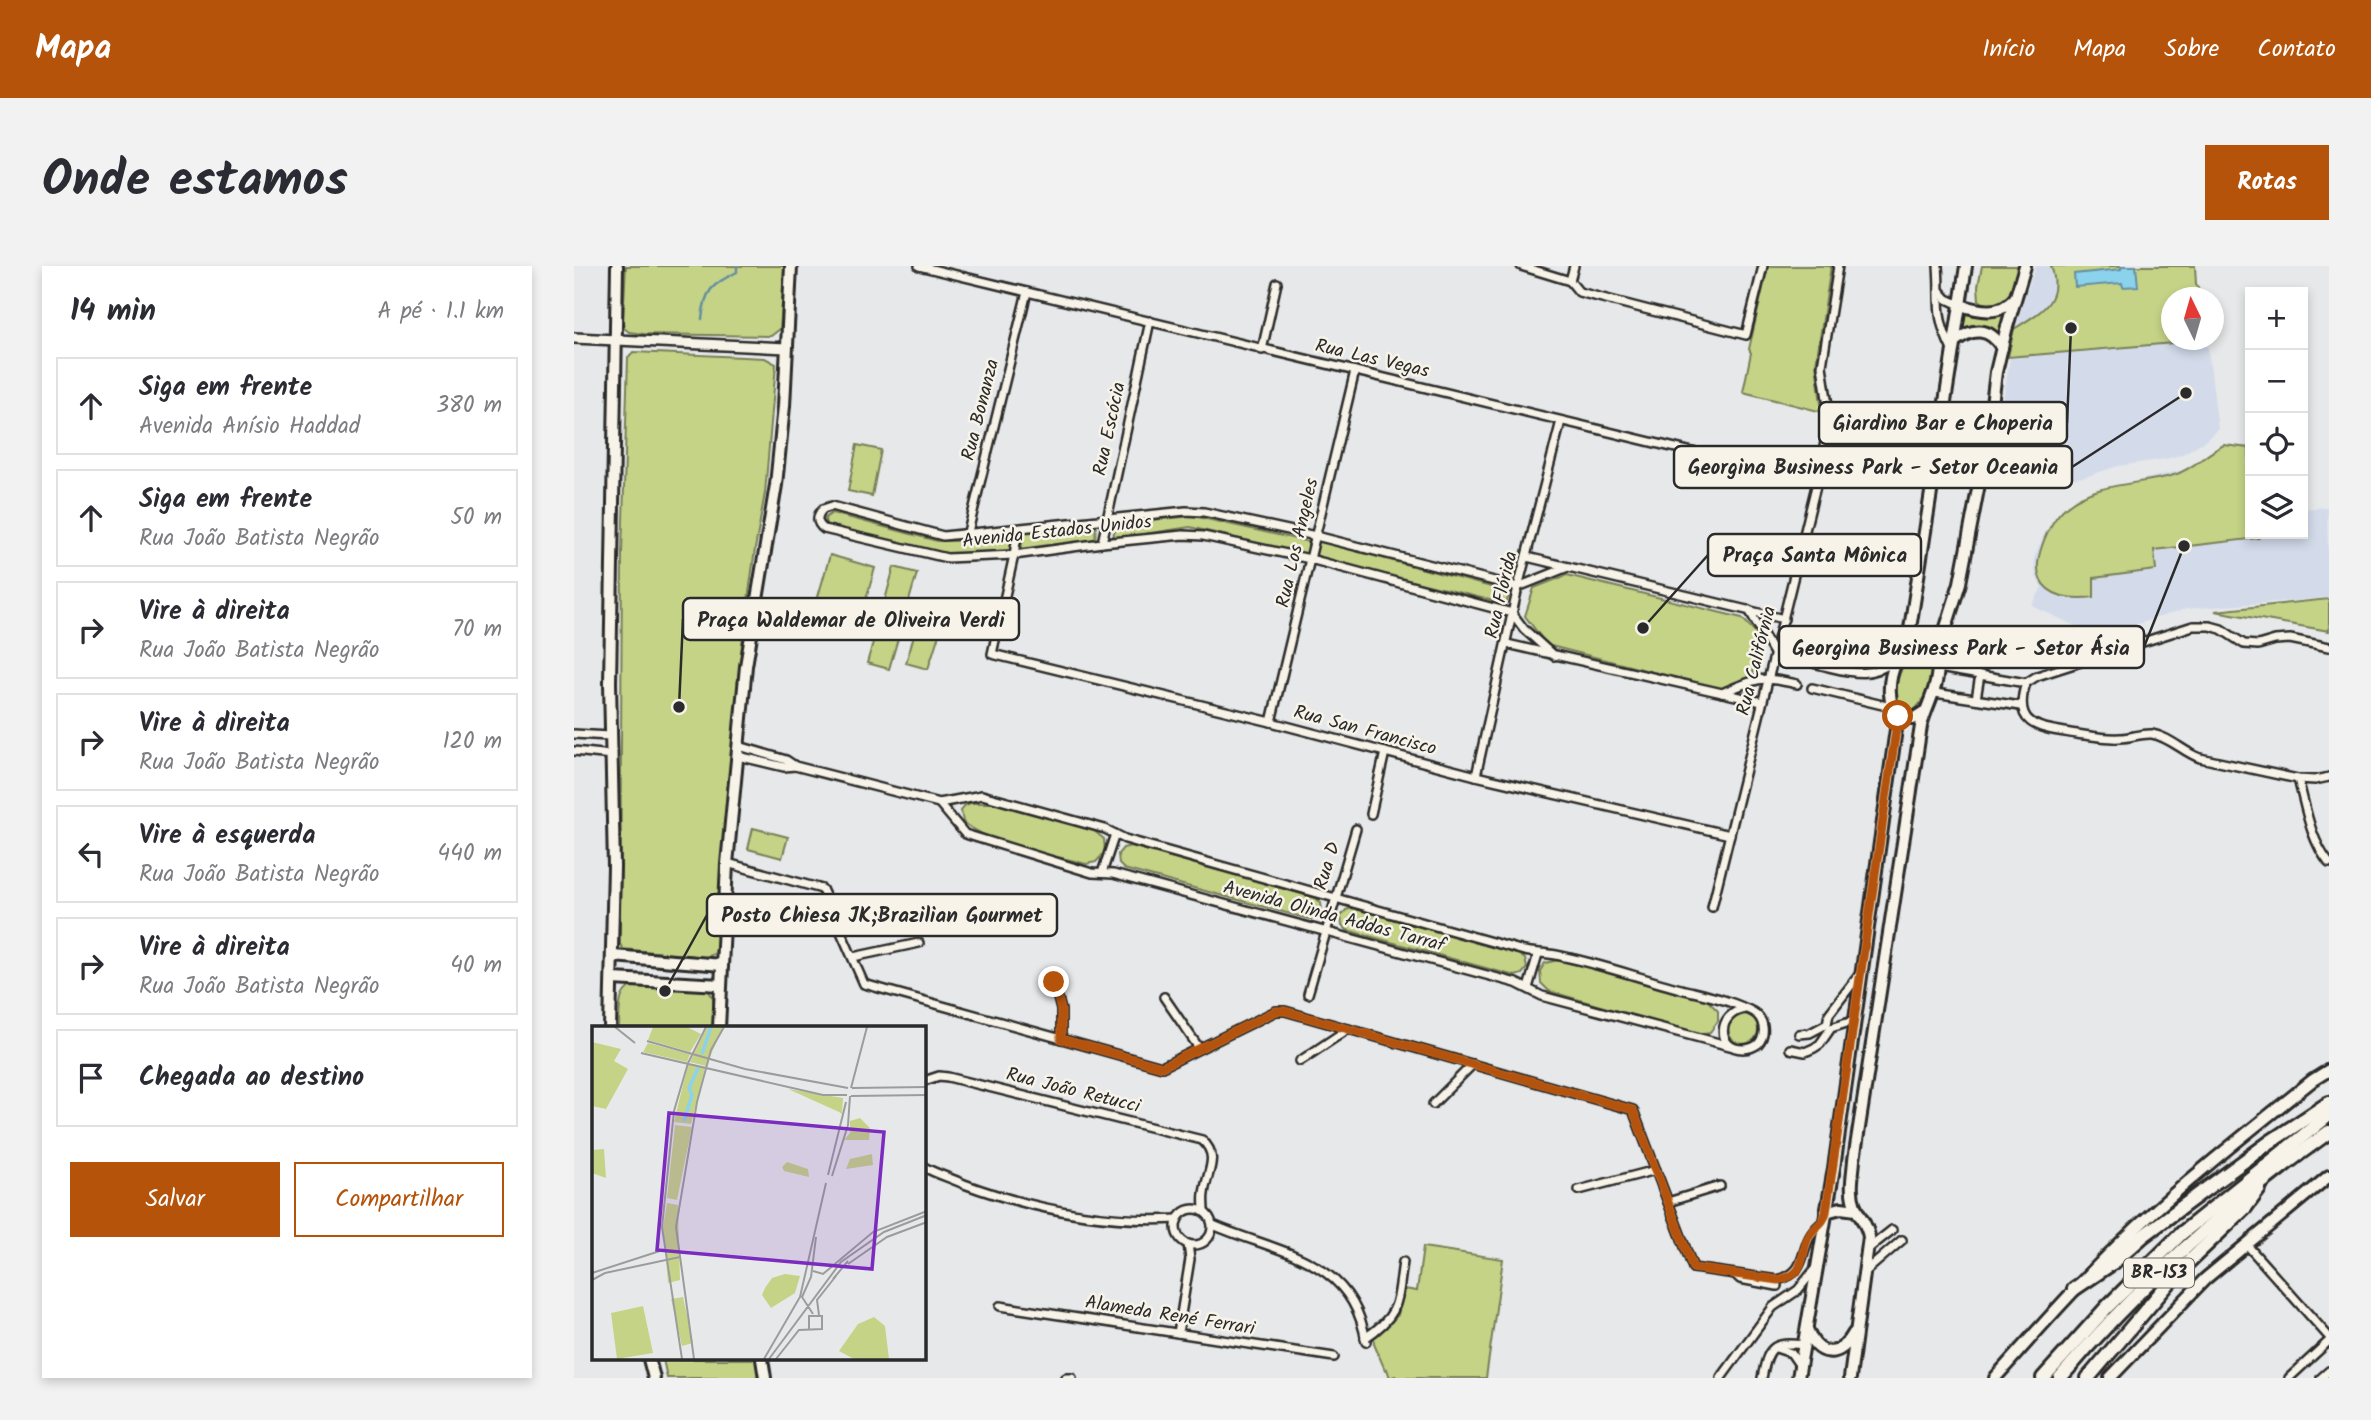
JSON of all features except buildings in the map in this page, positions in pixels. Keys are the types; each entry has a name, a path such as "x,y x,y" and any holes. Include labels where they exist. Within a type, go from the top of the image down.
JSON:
{"highway":[{"path":"2074,1289 2114,1262 2197,1195 2329,1103"},
{"name":"BR-153","path":"2043,1378 2107,1307 2182,1233 2329,1115"},
{"name":"BR-153","path":"2060,1378 2110,1322 2181,1252 2268,1178 2329,1132"},
{"path":"2088,1378 2179,1270 2245,1209 2268,1178"}],"main road":[{"path":"610,1026 613,956 610,736 617,266"},
{"path":"719,1026 727,863 748,653 776,485 785,407 792,266"},
{"path":"1907,648 1966,266"},
{"path":"1850,1378 1868,1230 1864,1218 1856,1210 1852,1192 1854,1160 1924,712 1934,693 1939,668 1937,656 1960,583 2002,348 2025,266"},
{"path":"1960,304 1990,311 2000,310 2016,297"},
{"path":"1953,347 1971,331 1981,331 1990,334 2002,348"},
{"path":"1799,1372 1860,974 1894,711 1891,681 1897,660 1907,648 1918,643 1927,645 1937,656"},
{"path":"1894,711 1913,719 1924,712"},
{"path":"613,956 722,965"},
{"path":"613,979 721,985"},
{"path":"1995,1378 2074,1289 2138,1227 2312,1080 2329,1070"},
{"path":"2110,1378 2161,1323 2246,1244 2329,1177"},
{"path":"1825,1216 1841,1208 1856,1210"},
{"path":"1807,1329 1820,1350"},
{"path":"1804,1345 1828,1352 1839,1350 1854,1332"},
{"path":"762,1360 765,1378"},
{"path":"649,1361 652,1378"}],"street":[{"name":"Rua Las Vegas","path":"919,266 1817,482"},
{"path":"1521,266 1570,281 1579,292 1746,335 1763,266"},
{"path":"1570,281 1574,266"},
{"path":"1829,412 1822,366 1839,266"},
{"path":"1937,266 1940,324 1953,347"},
{"path":"1262,350 1277,283"},
{"path":"1939,290 1947,299 1960,304"},
{"name":"Rua Bonanza","path":"967,536 1027,292"},
{"name":"Rua Escócia","path":"1102,543 1150,321"},
{"path":"574,338 787,348"},
{"name":"Rua Los Angeles","path":"1271,722 1355,370"},
{"name":"Rua Flórida","path":"1476,776 1518,587 1561,421"},
{"name":"Rua Califórnia","path":"1713,907 1817,482 1829,422"},
{"name":"Avenida Estados Unidos","path":"1512,613 1310,559 1203,536 1183,535 1102,543 1014,555 947,558 824,529 817,519 823,509 832,506 943,536 967,536 1106,519 1186,511 1205,512 1316,536 1518,587"},
{"path":"1014,555 1018,529"},
{"name":"Rua San Francisco","path":"1014,555 992,654 1271,722 1476,776 1730,835"},
{"path":"1527,557 1784,619"},
{"path":"1518,587 1568,567"},
{"path":"1749,610 1775,655 1801,661"},
{"path":"1512,613 1524,629 1553,656"},
{"path":"1939,668 2026,683 2050,672 2176,629 2193,626 2221,629 2244,644 2258,645 2290,639 2329,647"},
{"path":"1507,644 1762,702"},
{"path":"1816,664 1858,674 1872,673 1897,660"},
{"path":"1976,699 1980,675"},
{"path":"1722,693 1769,677 1797,684"},
{"path":"2026,683 2021,706 2026,719 2044,729 2111,739 2152,734 2200,758 2298,779 2315,780 2328,777"},
{"path":"1812,688 1894,711"},
{"path":"1934,693 2021,706"},
{"path":"610,736 576,734 575,751 612,755"},
{"name":"Avenida Olinda Addas Tarraf","path":"739,751 784,767 795,766 939,803 982,795 1125,839 1538,954 1554,954 1723,1000 1745,1009"},
{"path":"1371,814 1385,752"},
{"path":"2298,779 2319,850 2329,863"},
{"name":"Avenida Olinda Addas Tarraf","path":"939,803 965,834 1093,873 1113,874 1516,983 1542,996 1733,1047"},
{"name":"Rua D","path":"1308,994 1356,829"},
{"path":"1102,873 1115,834"},
{"path":"727,863 822,889 864,984 1162,1067 1276,1011 1293,1012 1633,1110 1693,1268 1736,1275 1740,1279 1778,1283 1798,1270 1807,1240 1825,1216"},
{"path":"853,957 919,943"},
{"path":"1528,988 1538,954"},
{"path":"1800,1032 1815,1027 1829,1014 1860,974"},
{"path":"1054,982 1061,1010 1061,1039"},
{"path":"1164,997 1199,1048"},
{"path":"1745,1009 1760,1018 1763,1035 1751,1048 1742,1049 1733,1047 1726,1041 1723,1032 1728,1015 1745,1009"},
{"path":"1790,1047 1806,1050 1820,1044 1829,1026 1829,1014"},
{"path":"1800,1032 1853,1020"},
{"path":"1300,1061 1348,1029"},
{"path":"1800,1032 1806,1050"},
{"path":"1433,1104 1473,1064"},
{"name":"Rua João Retucci","path":"926,1081 939,1076 948,1077 1196,1137 1210,1149 1212,1162 1204,1193"},
{"path":"926,1168 989,1193 1025,1203 1083,1215 1177,1223"},
{"path":"1579,1190 1656,1170"},
{"path":"1668,1202 1720,1186"},
{"path":"1204,1193 1205,1211 1213,1225 1211,1234 1206,1241 1197,1245 1188,1244 1179,1237 1177,1223 1183,1212 1192,1208 1204,1193"},
{"path":"1192,1208 1205,1211"},
{"path":"1213,1225 1275,1246 1316,1267 1337,1282 1361,1317 1365,1340 1381,1327 1396,1309 1404,1262"},
{"path":"1867,1250 1892,1230"},
{"path":"1211,1234 1234,1234"},
{"path":"1864,1272 1902,1240"},
{"path":"1178,1333 1190,1259 1188,1244"},
{"path":"2246,1244 2329,1339 2289,1378"},
{"path":"1190,1259 1197,1245"},
{"path":"1773,1307 1798,1290 1816,1266"},
{"path":"1721,1378 1783,1292 1778,1283"},
{"name":"Alameda René Ferrari","path":"1000,1306 1334,1357"},
{"path":"1762,1378 1766,1356 1771,1348 1784,1343 1804,1345"},
{"path":"1771,1348 1780,1348 1791,1353 1799,1372"},
{"path":"2321,1378 2329,1371"}],"shaded area":[{"path":"2036,266 2192,266 2179,287 2161,287 2161,350 2208,350 2218,429 2183,454 2118,466 2085,477 2056,480 2020,465 2000,449 1998,432 2010,358 2023,302"},
{"path":"2227,445 2245,449 2245,539 2308,539 2308,509 2327,507 2329,598 2186,609 2098,636 2032,606 2042,587 2036,576 2034,558 2044,534 2073,501 2098,490 2195,467 2216,450"}],"green space":[{"path":"626,266 785,266 780,329 771,336 629,332 624,328 623,320"},
{"path":"1768,266 1831,266 1816,364 1822,412 1743,392 1751,353 1749,349"},
{"path":"1982,266 2019,266 2011,293 1997,305 1989,307 1979,300 1978,286"},
{"path":"2051,266 2195,266 2198,287 2161,287 2161,344 2008,357 2014,329 2047,305 2052,297 2054,278"},
{"path":"1966,311 1986,315 2005,313 1999,335 1981,328 1962,332"},
{"path":"633,352 765,358 776,364 765,493 742,644 722,862 718,944 714,954 705,957 623,949 620,944 622,553 628,358"},
{"path":"857,445 881,450 872,496 848,491"},
{"path":"2224,445 2245,448 2245,539 2250,539 2154,550 2156,570 2094,578 2094,597 2080,598 2057,594 2042,582 2038,572 2038,560 2042,546 2052,524 2067,506 2091,492 2174,475"},
{"path":"832,513 937,541 971,541 1011,533 1012,551 947,554 826,527 825,518"},
{"path":"1193,516 1309,542 1308,555 1190,527 1111,539 1119,523"},
{"path":"1096,525 1095,541 1021,550 1024,530"},
{"path":"1318,541 1510,592 1506,604 1314,557"},
{"path":"830,555 875,568 856,634 811,621"},
{"path":"894,567 917,573 904,618 882,611"},
{"path":"1567,575 1742,618 1762,639 1752,676 1720,689 1547,645 1525,616 1534,588"},
{"path":"2329,599 2329,631 2215,611"},
{"path":"880,618 902,625 889,669 867,663"},
{"path":"919,618 942,625 928,669 906,663"},
{"path":"1916,650 1925,653 1930,659 1931,678 1919,705 1913,711 1904,710 1898,704 1897,685 1904,664"},
{"path":"970,803 994,803 1093,830 1104,839 1105,852 1096,862 1086,864 1005,843 963,822 961,811"},
{"path":"753,828 788,837 782,858 748,849"},
{"path":"1131,846 1316,898 1321,903 1322,911 1316,918 1309,919 1124,869 1119,864 1118,854 1123,848"},
{"path":"1353,908 1518,954 1525,959 1527,968 1522,974 1515,976 1347,930 1342,925 1341,916 1346,910"},
{"path":"1559,960 1707,1000 1718,1011 1718,1021 1710,1032 1696,1034 1549,991 1541,983 1540,971 1545,963"},
{"path":"639,983 709,991 713,998 713,1026 619,1026 621,1000 626,990"},
{"path":"1743,1014 1754,1018 1758,1029 1754,1040 1743,1044 1732,1040 1728,1029 1732,1018"},
{"path":"1423,1247 1503,1259 1486,1378 1390,1378 1387,1369 1385,1370 1374,1338 1398,1315 1404,1289 1417,1291"},
{"path":"663,1360 760,1360 763,1378 667,1378"}],"water":[{"path":"2121,266 2136,266 2138,286 2123,287 2122,283 2075,287 2074,274 2121,269"}],"waterway":[{"path":"702,319 705,301 711,289 737,272 737,266"}],"place":[{"name":"Giardino Bar e Choperia","path":"2071,328"},
{"name":"Georgina Business Park - Setor Oceania","path":"2186,393"},
{"name":"Georgina Business Park - Setor Ásia","path":"2184,546"},
{"name":"Praça Santa Mônica","path":"1643,628"},
{"name":"Praça Waldemar de Oliveira Verdi","path":"679,707"},
{"name":"Posto Chiesa JK;Brazilian Gourmet","path":"665,991"}],"route":[{"path":"1054,982 1061,1010 1061,1039 1162,1067 1276,1011 1285,1011 1633,1110 1693,1268 1778,1280 1789,1277 1798,1270 1807,1240 1824,1221 1826,1212 1898,716"}]}
